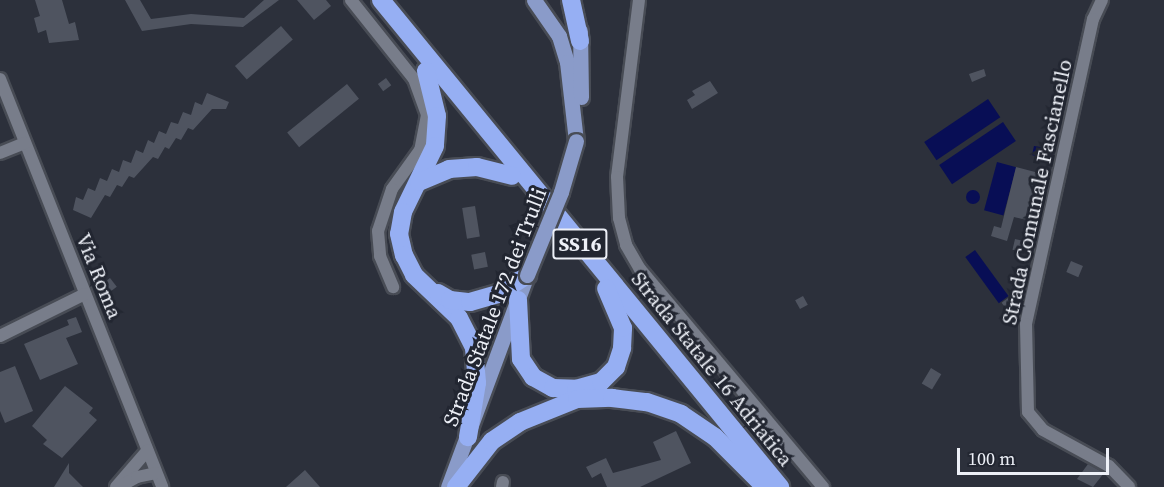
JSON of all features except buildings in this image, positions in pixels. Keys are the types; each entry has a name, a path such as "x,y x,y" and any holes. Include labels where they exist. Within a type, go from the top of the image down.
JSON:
{"highway":[{"name":"Strada Statale 16 Adriatica","path":"381,0 780,487"},
{"path":"388,0 450,86"},
{"path":"572,0 580,40"},
{"name":"Strada Statale 16 Adriatica","path":"366,7 426,71 606,288 766,487"},
{"path":"426,71 437,116 435,146 403,212 399,234 404,255 414,275 459,318 474,348 477,383 468,437"},
{"path":"419,182 449,169 477,167 512,176"},
{"path":"428,288 450,300 470,302 498,294 527,275"},
{"path":"518,300 521,359 533,377 553,388 576,389 601,382 616,367 622,348 623,328 606,288"},
{"path":"456,487 492,441 520,422 577,399 612,398 647,402 681,414 715,437 766,487"}],"main road":[{"path":"534,0 559,36 567,62 576,141"},
{"name":"Strada Statale 172 dei Trulli","path":"448,487 527,275 561,192 576,141 581,110 578,0"}],"street":[{"path":"351,0 366,7 414,79 428,115 420,150 392,189 382,212 378,231 380,256 393,287"},
{"path":"639,0 617,177 619,218 626,245 640,269 823,487"},
{"name":"Strada Comunale Fascianello","path":"1102,0 1094,19 1026,324 1028,412 1043,430 1109,466 1129,487"},
{"name":"Via Roma","path":"0,79 162,487"},
{"path":"0,153 26,142"},
{"path":"0,336 85,294"},
{"path":"118,487 147,451"},
{"path":"118,487 137,477 156,473"}],"shaded area":[{"path":"988,99 1000,117 936,160 924,142"},
{"path":"1003,122 1016,141 952,184 939,165"},
{"path":"1034,146 1053,149 1049,161 1032,155"},
{"path":"997,162 1016,167 1003,215 984,210"},
{"path":"970,190 976,190 980,197 976,204 970,204 966,200 966,194"},
{"path":"975,250 1009,296 999,303 965,257"}]}
